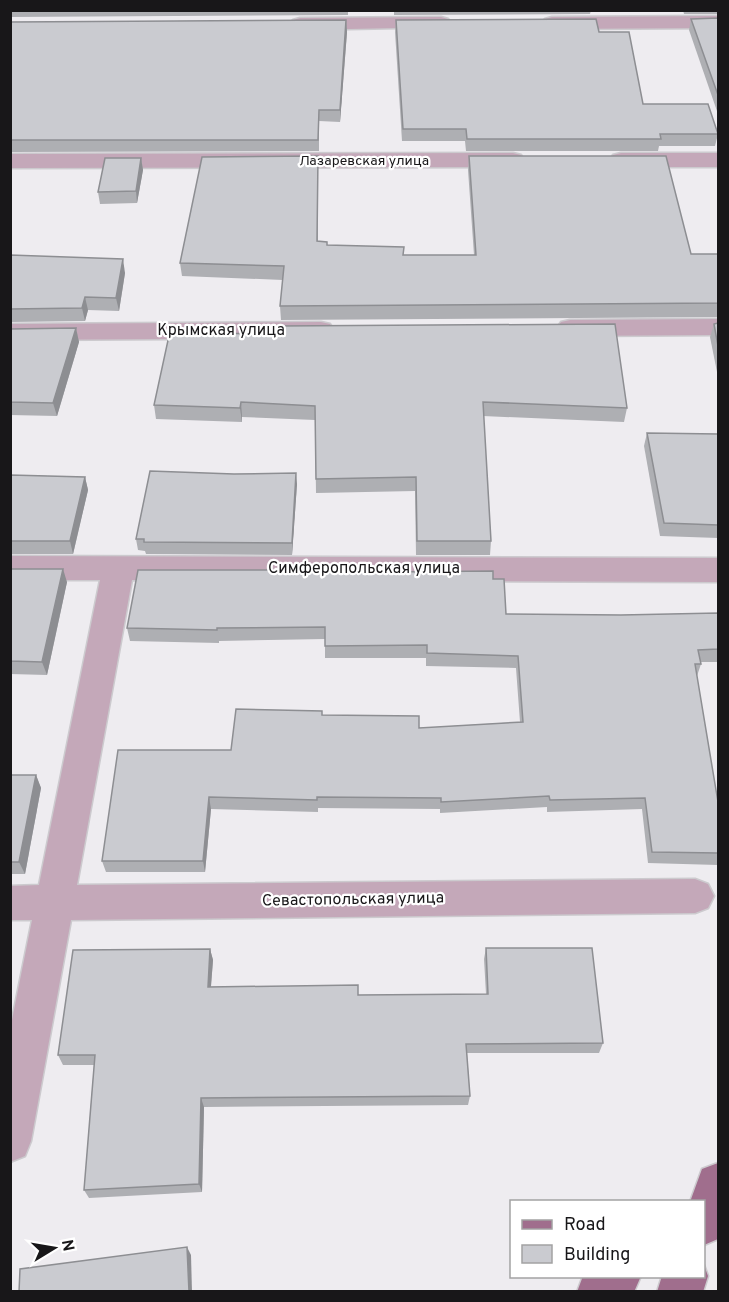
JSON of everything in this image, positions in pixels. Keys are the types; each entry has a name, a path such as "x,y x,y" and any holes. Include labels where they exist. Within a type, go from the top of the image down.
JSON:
{"main road":[{"path":"600,1292 616,1278"}],"street":[{"path":"536,23 662,16 718,22"},
{"path":"275,24 465,23"},
{"name":"Лазаревская улица","path":"10,161 530,160"},
{"path":"600,160 718,160"},
{"path":"542,328 718,327"},
{"name":"Крымская улица","path":"10,332 341,330"},
{"name":"Симферопольская улица","path":"10,568 718,570"},
{"path":"10,1141 118,568"},
{"name":"Севастопольская улица","path":"10,903 695,896"}],"building":[{"path":"718,18 718,95 691,19"},
{"path":"596,19 599,32 629,32 643,104 708,104 718,134 660,134 661,139 467,139 466,129 403,129 396,20"},
{"path":"346,20 340,110 319,110 318,140 10,140 10,22"},
{"path":"318,156 317,241 327,242 327,245 404,247 403,255 476,255 469,156 666,156 691,254 718,254 718,303 280,306 284,266 180,263 202,157"},
{"path":"105,158 141,158 136,191 98,192"},
{"path":"10,255 123,259 116,298 85,297 82,308 10,309"},
{"path":"718,323 718,346 714,324"},
{"path":"615,324 627,408 483,402 491,541 417,541 416,477 316,479 315,406 241,402 240,408 154,405 170,331 277,335 278,326"},
{"path":"76,328 53,403 10,402 10,329"},
{"path":"647,433 718,434 718,525 664,523"},
{"path":"150,471 234,474 296,473 292,543 144,542 144,539 136,539"},
{"path":"10,475 85,477 70,541 10,541"},
{"path":"10,569 63,569 42,662 10,661"},
{"path":"138,570 290,570 290,573 493,571 493,579 504,579 506,614 718,613 718,649 698,650 701,664 695,664 718,802 718,853 652,852 645,798 550,800 549,796 441,802 441,798 317,797 317,800 209,797 203,861 102,861 118,750 231,750 236,709 322,711 322,715 419,716 419,728 523,722 518,656 427,653 427,645 325,646 325,627 217,628 217,630 127,628"},
{"path":"10,775 36,775 19,862 10,862"},
{"path":"486,948 592,948 603,1043 466,1044 470,1096 201,1098 199,1184 84,1190 95,1055 58,1055 73,950 210,949 208,987 358,985 358,995 488,994"},
{"path":"187,1247 189,1292 19,1292 20,1269"}]}
